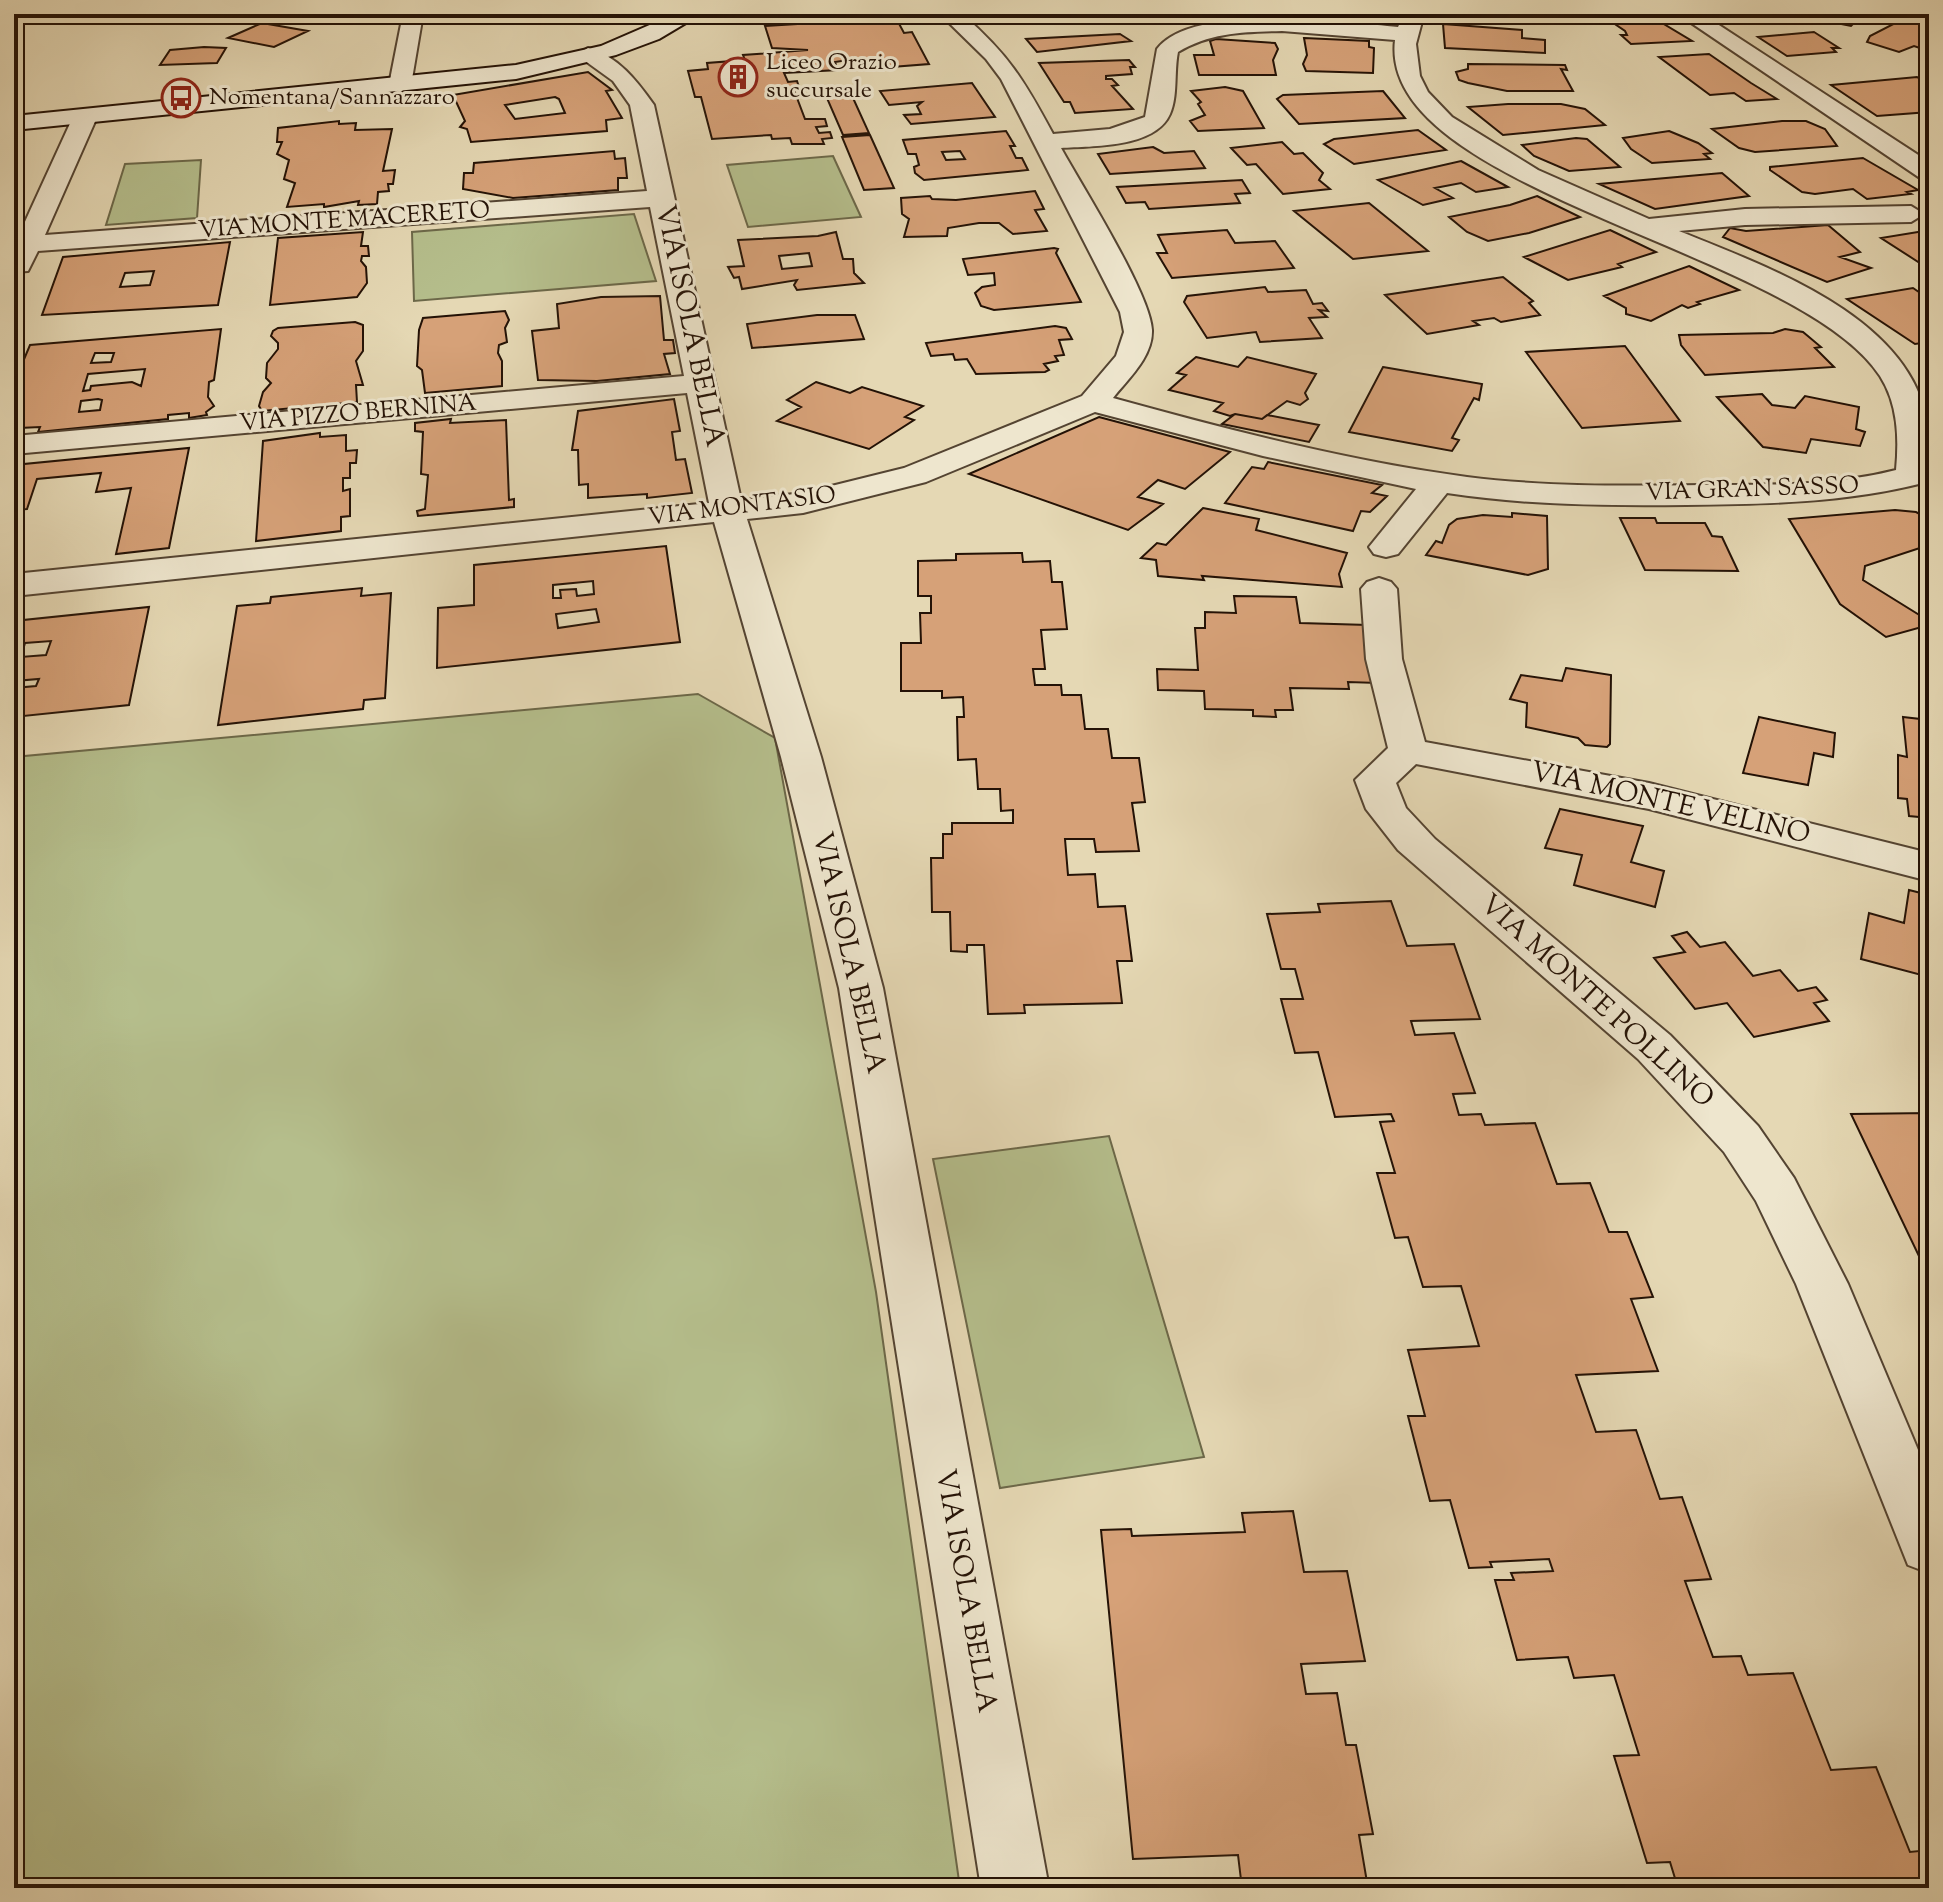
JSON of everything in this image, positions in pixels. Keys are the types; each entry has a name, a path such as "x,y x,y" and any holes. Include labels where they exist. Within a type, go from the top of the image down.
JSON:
{"street":[{"path":"400,85 413,14"},
{"path":"14,123 400,85 588,55 641,38 691,14"},
{"name":"VIA MONTASIO","path":"14,585 728,512 825,499 893,482 960,458 1093,402 1130,358 1138,325 1113,266 1048,141 994,54 950,14"},
{"path":"1688,14 1929,173"},
{"path":"1048,141 1123,134 1151,124 1159,116 1168,49 1200,33 1278,25 1410,24"},
{"name":"VIA GRAN SASSO","path":"1093,402 1257,447 1438,483 1599,494 1755,495 1833,491 1920,481 1911,411 1903,390 1882,359 1805,299 1772,280 1537,178 1461,134 1417,94 1408,70 1410,24"},
{"name":"VIA ISOLA BELLA","path":"588,55 621,76 640,98 728,512 801,757 861,988 1015,1888"},
{"path":"14,275 20,245 85,117"},
{"name":"VIA MONTE MACERETO","path":"20,245 663,198"},
{"path":"1650,226 1745,217 1911,214"},
{"path":"1882,359 1917,360"},
{"name":"VIA PIZZO BERNINA","path":"14,445 702,383"},
{"path":"1386,547 1438,483"},
{"path":"1379,589 1384,659 1408,751"},
{"name":"VIA MONTE VELINO","path":"1408,751 1649,796 1929,867"},
{"name":"VIA MONTE POLLINO","path":"1408,751 1375,780 1379,798 1403,832 1654,1047 1723,1115 1759,1166 1822,1284 1929,1546"}],"green space":[{"path":"833,156 861,217 748,227 727,165"},
{"path":"201,160 197,218 106,225 125,164"},
{"path":"634,214 656,281 414,301 412,232"},
{"path":"698,694 775,738 876,1292 960,1888 14,1888 14,757"},
{"path":"1109,1136 1204,1457 1000,1488 933,1159"}],"building":[{"path":"351,14 335,23 285,15"},
{"path":"1480,14 1546,14 1552,15 1547,22"},
{"path":"1600,14 1647,14 1692,41 1631,44 1621,35 1627,35 1625,31"},
{"path":"1790,14 1864,15 1852,21 1856,21 1851,26"},
{"name":"Liceo Orazio succursale","path":"896,18 904,33 912,32 929,64 866,69 860,58 835,62 838,70 784,73 788,82 797,81 800,90 794,90 805,119 825,119 827,126 816,127 819,133 830,132 832,138 822,139 824,144 792,144 790,138 772,139 771,135 712,139 701,97 695,97 688,71 708,69 707,63 745,60 743,55 808,50 772,48 765,26"},
{"path":"1903,19 1929,24 1929,51 1914,46 1899,52 1867,42 1870,36"},
{"path":"262,23 308,31 274,47 228,38"},
{"path":"1443,24 1522,30 1522,38 1545,40 1545,53 1445,48"},
{"path":"1814,32 1839,48 1832,48 1836,52 1787,56 1758,37"},
{"path":"1120,34 1131,41 1037,52 1026,39"},
{"path":"1304,38 1369,41 1369,47 1374,48 1373,73 1306,71 1303,64 1307,55"},
{"path":"1210,41 1275,43 1278,49 1273,60 1276,75 1199,75 1194,55 1214,55"},
{"path":"226,48 217,63 160,65 170,50"},
{"path":"1709,54 1777,99 1746,101 1734,93 1710,95 1659,57"},
{"path":"1129,60 1135,67 1130,67 1132,74 1106,76 1106,79 1112,79 1118,85 1112,86 1133,109 1075,113 1070,102 1064,102 1039,63"},
{"path":"1468,64 1565,65 1567,70 1561,69 1573,91 1507,91 1468,83 1459,80 1456,72 1468,69"},
{"path":"588,72 612,90 606,91 622,118 606,120 607,131 471,142 467,129 460,127 465,121 453,95","holes":["555,97 565,113 515,119 505,105"]},
{"path":"1917,77 1929,85 1929,112 1877,116 1831,85"},
{"path":"972,83 995,117 911,124 904,115 921,114 917,106 922,102 889,105 880,91"},
{"path":"848,87 869,133 843,135 823,89"},
{"path":"1225,87 1243,91 1264,128 1198,131 1190,121 1205,115 1198,104 1201,102 1191,91"},
{"path":"1383,91 1405,118 1299,124 1277,99 1283,95"},
{"path":"1561,104 1585,109 1605,125 1503,135 1468,107"},
{"path":"339,121 339,124 356,123 355,130 392,129 383,171 395,170 393,184 388,184 389,191 378,192 377,204 358,205 359,201 324,207 324,204 287,207 295,183 284,179 289,160 277,154 282,142 277,142 278,128"},
{"path":"1806,121 1825,129 1837,146 1755,152 1739,148 1712,129"},
{"path":"1418,130 1446,150 1354,164 1324,144 1334,139"},
{"path":"1006,131 1015,146 1010,146 1016,158 1022,158 1028,170 924,180 915,173 914,167 919,165 916,154 908,154 903,140","holes":["960,151 965,159 946,160 942,152"]},
{"path":"1669,131 1698,143 1712,153 1704,154 1710,159 1652,163 1631,149 1623,138"},
{"path":"870,135 894,188 864,190 842,137"},
{"path":"1587,139 1620,167 1569,171 1534,156 1522,145"},
{"path":"1282,142 1294,154 1303,153 1323,173 1319,180 1330,189 1283,194 1256,164 1247,165 1231,148"},
{"path":"1153,147 1164,153 1194,151 1205,168 1110,174 1098,154"},
{"path":"614,151 615,159 625,158 627,178 618,178 618,190 513,198 463,189 464,173 473,173 474,163"},
{"path":"1863,158 1918,190 1907,192 1911,194 1867,199 1853,189 1815,194 1802,192 1770,170 1770,167"},
{"path":"1461,161 1508,187 1476,192 1461,183 1435,188 1453,198 1423,205 1378,180"},
{"path":"1722,173 1749,196 1655,209 1599,184"},
{"path":"1242,180 1250,193 1235,194 1240,203 1149,209 1145,202 1126,203 1117,187"},
{"path":"1035,191 1044,209 1035,210 1047,231 1013,234 999,223 979,223 948,228 947,236 904,237 909,219 902,214 901,198 930,196 932,199 956,200"},
{"path":"1537,196 1580,217 1529,233 1488,241 1467,232 1449,217 1510,205"},
{"path":"1369,203 1428,251 1353,259 1294,211"},
{"path":"1828,225 1860,252 1840,257 1871,268 1827,282 1723,237 1730,228 1746,231"},
{"path":"1227,230 1235,243 1275,241 1294,268 1172,278 1157,253 1167,253 1158,235"},
{"path":"1610,230 1656,252 1618,264 1622,267 1568,280 1524,257"},
{"path":"1929,231 1929,269 1881,238"},
{"path":"363,232 361,246 368,246 369,256 362,256 361,261 366,267 367,283 357,297 270,305 278,238"},
{"path":"836,232 843,259 853,259 854,273 864,283 797,290 794,285 797,280 742,289 739,277 734,278 728,267 744,266 738,240 818,236","holes":["809,253 812,266 782,269 779,256"]},
{"path":"230,242 218,305 42,315 63,257","holes":["154,271 150,285 120,287 125,273"]},
{"path":"1058,249 1056,253 1081,302 994,310 981,306 975,293 982,287 995,285 994,273 968,275 963,259"},
{"path":"1689,266 1739,290 1697,302 1700,304 1688,308 1682,305 1651,321 1626,314 1626,308 1604,296"},
{"path":"1503,277 1533,301 1529,303 1540,315 1501,322 1494,318 1473,321 1479,325 1427,334 1385,295"},
{"path":"1265,287 1268,292 1306,290 1313,304 1322,303 1328,311 1319,310 1327,317 1309,318 1322,338 1260,342 1256,332 1207,338 1184,302 1187,296"},
{"path":"1913,288 1929,299 1929,342 1915,344 1847,299"},
{"path":"660,296 664,340 673,340 675,353 664,354 670,374 597,381 538,380 532,331 559,328 557,304 601,297"},
{"path":"505,311 509,320 505,328 507,342 499,345 498,353 502,361 502,386 425,393 422,370 417,366 419,330 423,318"},
{"path":"817,315 855,315 864,339 752,348 747,324"},
{"path":"355,322 363,325 363,351 356,361 363,385 356,385 357,402 262,411 259,406 263,392 271,383 266,378 267,363 278,349 278,343 271,336 273,331 278,328"},
{"path":"1055,326 1066,328 1072,339 1059,340 1064,355 1055,356 1058,361 1044,364 1049,370 1045,372 976,374 967,359 955,360 953,354 931,356 926,343"},
{"path":"221,329 214,380 209,382 208,397 214,406 206,412 207,415 189,418 189,413 168,415 168,419 38,432 40,427 19,428 14,434 14,383 30,345","holes":["95,353 114,353 111,362 91,363","145,369 141,386 132,382 91,386 90,390 83,391 88,374","98,399 102,400 100,410 79,412 81,401"]},
{"path":"1785,329 1803,332 1821,347 1815,348 1834,367 1705,375 1681,345 1679,335 1773,333"},
{"path":"1625,346 1680,421 1582,428 1526,352"},
{"path":"1196,357 1238,367 1247,357 1316,374 1305,393 1308,399 1300,405 1287,401 1262,419 1235,414 1230,416 1214,411 1223,403 1169,390 1186,375 1177,373"},
{"path":"1383,367 1482,384 1479,400 1474,398 1452,438 1459,440 1452,451 1349,432"},
{"path":"816,382 850,393 862,387 923,406 905,417 914,420 869,449 777,421 801,407 787,400"},
{"path":"1762,394 1772,405 1795,408 1805,396 1859,407 1856,429 1865,432 1860,446 1811,439 1806,453 1763,447 1717,397"},
{"path":"674,399 680,431 672,432 676,460 685,459 692,493 647,498 647,494 588,498 588,484 579,485 578,450 572,450 578,411"},
{"path":"1235,414 1262,419 1267,415 1319,425 1309,442 1222,424"},
{"path":"1099,417 1230,452 1185,489 1158,480 1138,497 1163,504 1128,530 969,474"},
{"path":"451,419 450,423 506,420 509,500 514,499 514,507 418,516 417,511 425,509 428,475 421,474 423,432 415,431 415,423"},
{"path":"320,433 320,437 346,435 346,451 357,450 356,463 350,463 350,478 343,478 343,491 350,489 350,516 341,517 341,531 256,541 263,441"},
{"path":"189,448 169,548 116,554 131,488 96,492 101,473 37,479 27,509 14,510 14,465"},
{"path":"1268,462 1382,485 1372,493 1387,496 1370,512 1361,511 1353,531 1225,503 1252,467 1264,469"},
{"path":"1203,508 1259,519 1256,530 1347,553 1339,574 1342,587 1202,576 1204,580 1158,576 1156,560 1141,558 1157,543 1166,545"},
{"path":"1895,510 1916,512 1929,519 1929,545 1865,566 1863,580 1929,621 1929,625 1886,637 1840,604 1789,519"},
{"path":"1512,513 1547,516 1548,569 1528,575 1426,555 1436,541 1442,543 1449,525 1457,519 1483,515 1512,517"},
{"path":"1620,518 1655,518 1657,523 1705,523 1712,536 1722,537 1738,571 1645,570"},
{"path":"666,546 680,642 437,668 438,608 474,605 474,565","holes":["593,581 594,594 577,596 576,589 560,590 561,598 553,598 553,585","596,609 599,622 558,628 556,614"]},
{"path":"1022,553 1023,562 1050,561 1052,582 1062,582 1067,629 1041,630 1045,669 1033,669 1035,685 1061,685 1062,695 1081,695 1085,729 1108,729 1112,758 1139,758 1145,802 1132,803 1139,851 1096,852 1094,839 1065,839 1068,875 1095,874 1098,907 1125,906 1132,961 1117,961 1122,1003 1024,1005 1025,1013 988,1014 984,945 967,945 967,952 951,951 950,912 932,912 931,858 943,858 943,834 952,834 952,823 1013,823 1013,810 1001,811 1000,789 978,789 976,759 958,760 957,717 964,717 963,697 942,698 942,691 901,691 901,643 921,643 920,613 931,613 931,596 918,596 918,561 956,560 956,554"},
{"path":"362,588 361,596 391,593 385,698 364,700 363,709 218,725 237,606 270,603 271,597"},
{"path":"1234,596 1296,597 1300,623 1368,625 1378,683 1348,682 1349,689 1290,688 1293,710 1275,710 1276,717 1253,716 1253,710 1205,709 1204,691 1158,690 1157,669 1198,670 1195,628 1205,628 1205,612 1236,613"},
{"path":"149,607 129,705 14,717 14,688 36,686 39,679 15,681 14,686 14,621","holes":["51,641 46,655 21,657 25,643"]},
{"path":"1566,668 1611,675 1610,744 1607,747 1585,745 1578,738 1526,727 1527,703 1510,699 1521,675 1562,681"},
{"path":"1759,717 1835,733 1833,757 1814,753 1808,785 1743,773"},
{"path":"1903,717 1929,720 1929,818 1909,816 1907,799 1898,798 1898,755 1907,757"},
{"path":"1560,809 1643,826 1631,862 1664,871 1655,907 1574,885 1582,855 1545,848"},
{"path":"1909,890 1929,895 1929,977 1861,959 1869,913 1904,923"},
{"path":"1391,901 1407,946 1454,944 1480,1019 1411,1021 1415,1035 1454,1033 1475,1093 1453,1094 1459,1115 1481,1114 1485,1125 1535,1123 1557,1184 1590,1183 1609,1232 1627,1232 1653,1297 1631,1299 1658,1371 1576,1375 1596,1432 1636,1430 1660,1499 1682,1497 1711,1579 1685,1581 1713,1657 1741,1656 1748,1675 1793,1673 1831,1770 1876,1767 1910,1852 1929,1850 1929,1888 1678,1888 1670,1862 1647,1863 1614,1756 1639,1755 1614,1675 1574,1678 1568,1657 1517,1660 1495,1580 1514,1580 1511,1573 1553,1571 1549,1559 1490,1562 1492,1567 1469,1568 1450,1500 1430,1501 1408,1416 1425,1416 1408,1350 1479,1346 1461,1286 1423,1287 1408,1237 1395,1238 1377,1173 1395,1173 1380,1122 1394,1121 1391,1114 1335,1117 1318,1052 1295,1053 1281,999 1303,999 1295,969 1281,969 1267,914 1320,912 1318,904"},
{"path":"1687,932 1700,947 1725,942 1753,976 1780,970 1798,991 1816,987 1827,1000 1814,1003 1829,1021 1754,1037 1727,1003 1695,1009 1654,958 1685,952 1672,936"},
{"path":"1929,1113 1929,1277 1851,1114"},
{"path":"1293,1511 1304,1572 1347,1571 1365,1661 1301,1664 1306,1694 1337,1693 1346,1745 1356,1745 1373,1834 1359,1835 1368,1888 1242,1888 1238,1855 1133,1859 1101,1530 1131,1529 1132,1536 1245,1532 1242,1513"}],"place":[{"name":"Liceo Orazio succursale","path":"738,77"},
{"name":"Nomentana/Sannazzaro","path":"181,98"}]}
